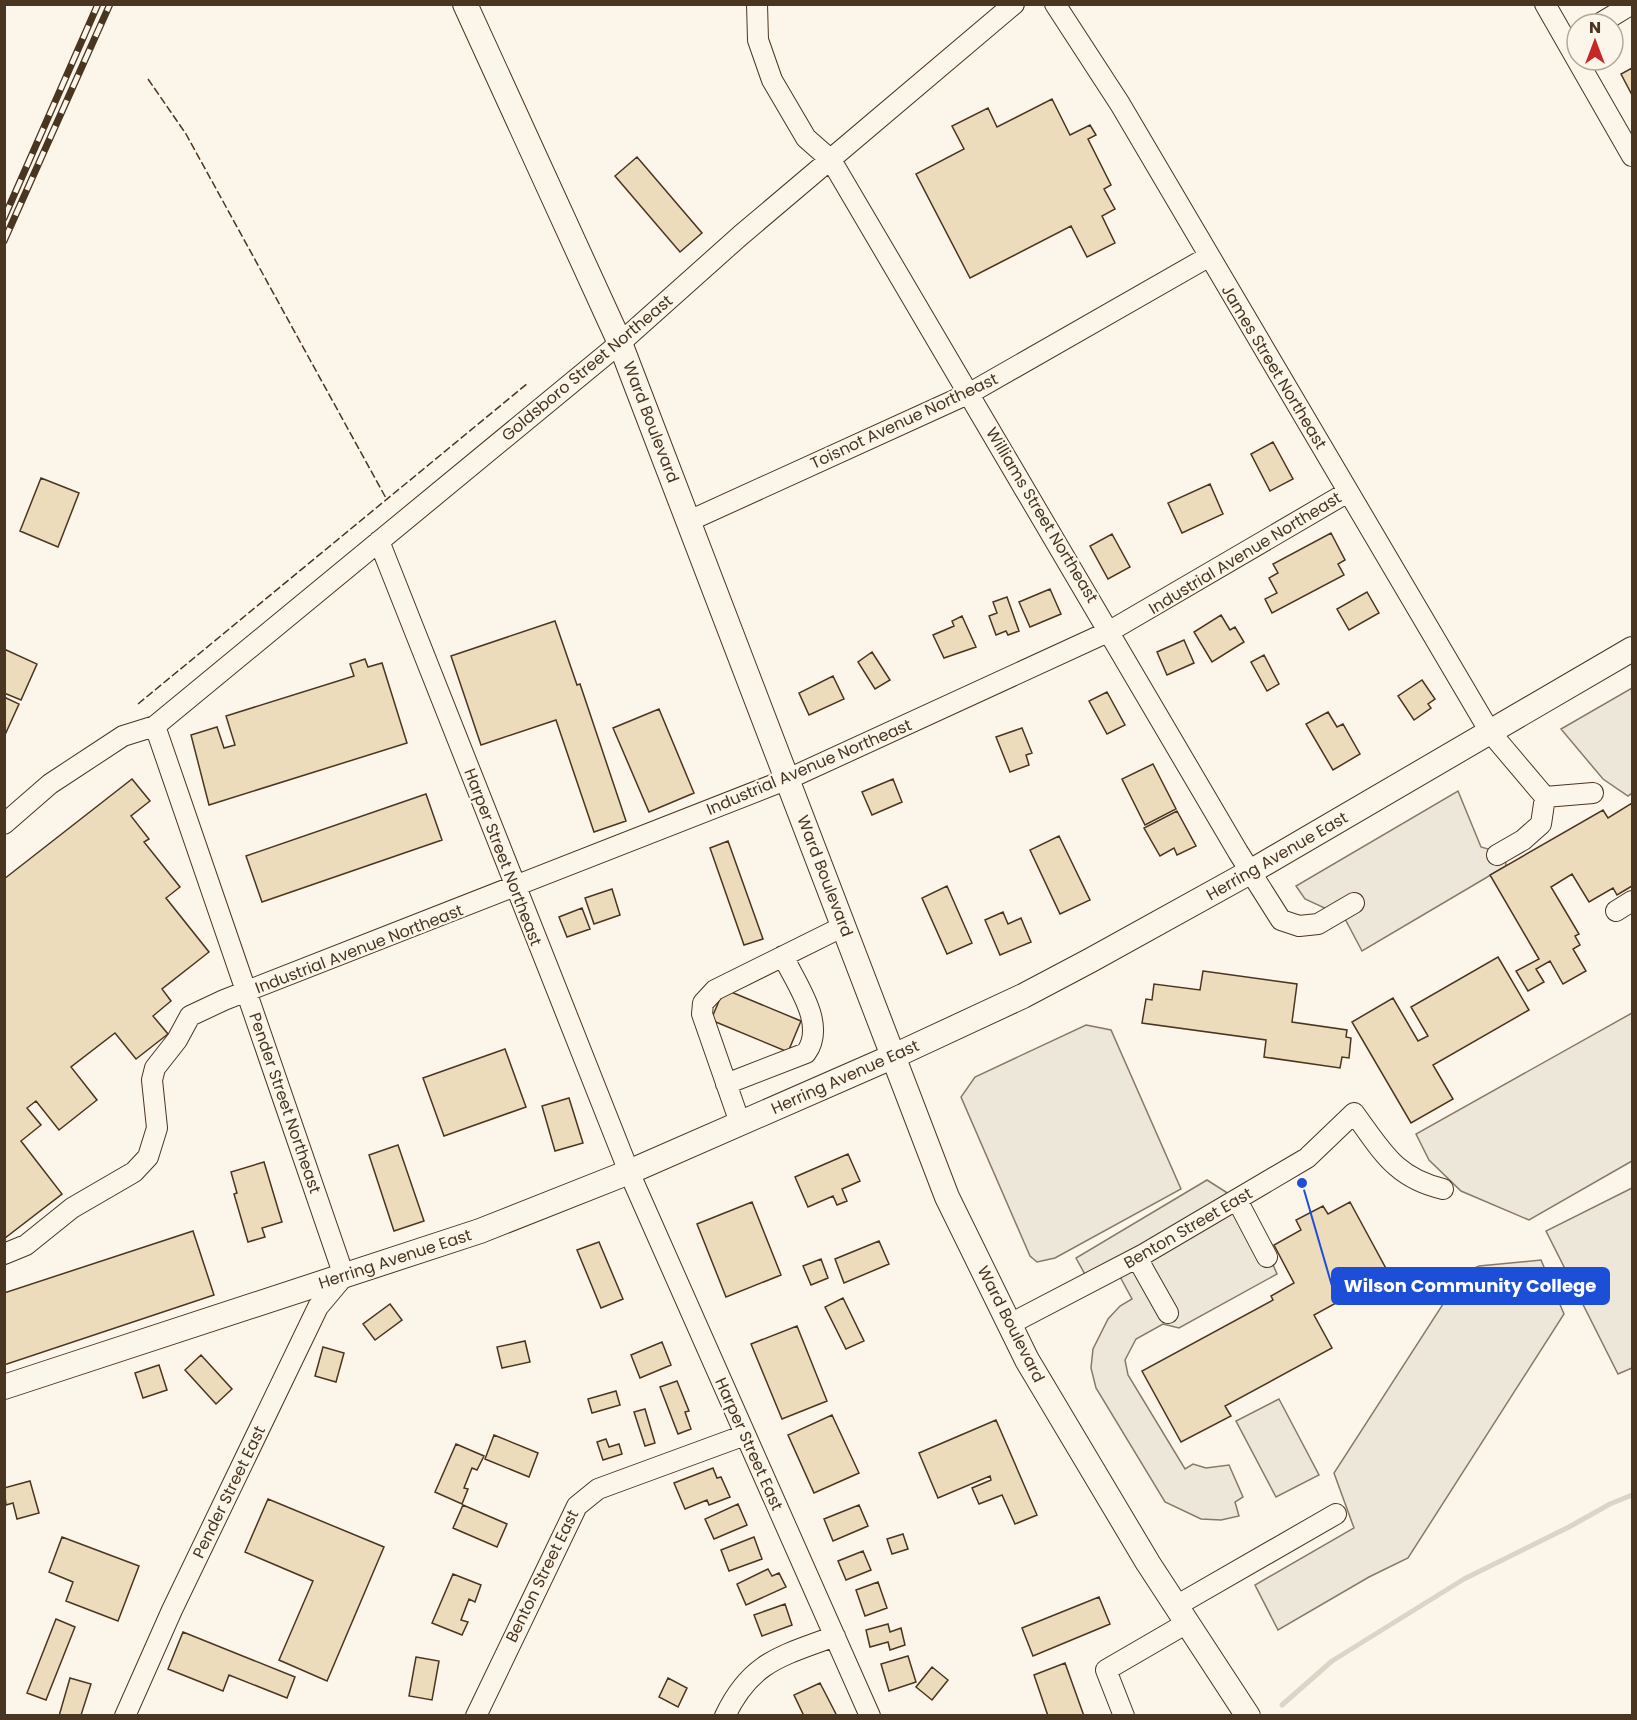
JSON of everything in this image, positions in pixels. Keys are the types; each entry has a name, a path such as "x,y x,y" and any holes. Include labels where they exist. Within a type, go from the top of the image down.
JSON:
{"main road":[{"name":"Ward Boulevard","path":"465,4 620,343 947,1197 1010,1324 1082,1451 1181,1615 1248,1716"},
{"name":"Herring Avenue East","path":"4,1387 480,1231 629,1172 894,1056 1023,996 1250,872 1632,649"}],"street":[{"name":"Williams Street Northeast","path":"757,4 758,40 772,80 806,138 831,160 1250,872 1281,920 1299,926 1318,924 1354,903"},
{"name":"Goldsboro Street Northeast","path":"155,726 620,343 741,235 1014,4"},
{"name":"James Street Northeast","path":"1055,4 1120,104 1208,257 1490,732 1545,797"},
{"path":"1545,4 1565,31"},
{"path":"1619,12 1632,4"},
{"path":"1589,72 1632,156"},
{"name":"Toisnot Avenue Northeast","path":"689,521 970,393 1208,257"},
{"name":"Industrial Avenue Northeast","path":"4,1254 26,1245 72,1208 134,1172 148,1157 157,1128 152,1080 155,1068 177,1040 190,1016 224,1000 247,993 788,779 1110,631 1348,492"},
{"name":"Harper Street Northeast","path":"379,541 629,1172"},
{"path":"4,824 50,784 123,736 155,726"},
{"name":"Pender Street Northeast","path":"155,726 344,1276"},
{"path":"1497,855 1523,840 1541,824 1545,797 1593,794"},
{"path":"740,1123 702,1014 703,1003 715,990 844,926"},
{"path":"726,1084 806,1053 813,1043 813,1018 783,956"},
{"name":"Benton Street East","path":"1010,1324 1137,1258 1307,1158 1354,1113 1395,1166 1420,1184 1443,1189"},
{"name":"Harper Street East","path":"629,1172 870,1716"},
{"path":"1237,1200 1267,1257"},
{"path":"1137,1258 1168,1313"},
{"name":"Pender Street East","path":"125,1716 172,1610 318,1307 344,1276"},
{"name":"Benton Street East","path":"476,1716 568,1519 577,1506 598,1488 745,1435"},
{"path":"1124,1716 1106,1670 1181,1615 1336,1514"},
{"path":"725,1716 731,1702 756,1671 771,1660 835,1636"}],"shaded area":[{"path":"1632,688 1632,793 1628,796 1603,779 1561,729"},
{"path":"1458,791 1481,847 1505,854 1506,866 1362,951 1344,917 1305,899 1296,886"},
{"path":"1632,1013 1632,1161 1529,1220 1461,1191 1429,1160 1416,1134"},
{"path":"1086,1025 1111,1030 1181,1189 1055,1258 1037,1262 1030,1256 961,1097 975,1077"},
{"path":"1207,1180 1248,1206 1277,1274 1179,1328 1163,1324 1136,1339 1125,1360 1128,1375 1185,1469 1193,1464 1206,1468 1229,1465 1243,1497 1235,1502 1239,1516 1221,1520 1201,1519 1165,1502 1096,1388 1091,1368 1093,1349 1108,1319 1120,1306 1132,1299 1119,1275 1093,1289 1076,1258"},
{"path":"1632,1188 1632,1368 1618,1374 1546,1231"},
{"path":"1541,1260 1564,1314 1408,1558 1369,1577 1278,1630 1255,1585 1354,1528 1334,1473 1463,1273 1479,1266"},
{"path":"1279,1399 1319,1475 1276,1497 1236,1421"}],"building":[{"path":"1632,68 1632,95 1621,74"},
{"path":"1052,99 1070,135 1090,125 1096,135 1088,139 1111,185 1104,189 1115,209 1102,216 1115,243 1087,257 1071,226 970,278 916,174 964,149 952,126 988,108 997,127"},
{"path":"637,157 702,233 680,252 615,176"},
{"path":"1273,442 1293,479 1270,491 1251,454"},
{"path":"41,478 79,493 58,547 20,531"},
{"path":"1210,484 1223,514 1182,533 1168,503"},
{"path":"1331,533 1345,560 1338,564 1344,575 1272,613 1265,599 1277,593 1269,578 1278,573 1273,564"},
{"path":"1112,534 1130,567 1108,579 1090,546"},
{"path":"1050,589 1061,614 1030,627 1019,602"},
{"path":"1367,592 1379,613 1349,630 1337,609"},
{"path":"1007,597 1019,631 1008,635 1006,631 996,635 989,616 997,613 993,602"},
{"path":"1221,615 1230,630 1235,627 1244,642 1212,662 1194,632"},
{"path":"962,616 976,647 944,658 933,635 954,626 952,621"},
{"path":"555,621 577,685 580,684 626,821 594,832 556,720 481,745 451,656"},
{"path":"1184,640 1194,663 1167,675 1157,652"},
{"path":"4,649 37,664 21,700 4,693"},
{"path":"872,652 890,680 875,689 858,662"},
{"path":"1264,655 1279,684 1267,691 1251,662"},
{"path":"365,659 368,667 382,663 407,743 209,805 191,735 217,727 224,748 235,745 226,716 354,676 350,664"},
{"path":"833,676 844,699 809,715 799,693"},
{"path":"1422,680 1435,699 1428,704 1431,708 1414,720 1398,696"},
{"path":"1107,692 1125,725 1107,734 1089,701"},
{"path":"4,697 19,704 4,737"},
{"path":"659,709 694,793 649,812 613,728"},
{"path":"1328,712 1337,727 1343,724 1360,754 1333,770 1306,724"},
{"path":"1022,728 1032,753 1026,755 1029,765 1010,772 996,737"},
{"path":"1153,764 1176,809 1145,825 1122,779"},
{"path":"132,779 150,801 131,816 149,839 144,842 180,887 166,898 209,952 162,989 171,1001 153,1016 168,1034 136,1059 115,1033 71,1067 97,1100 59,1130 36,1101 27,1108 41,1125 21,1141 62,1194 5,1238 4,879"},
{"path":"893,779 902,802 872,815 862,792"},
{"path":"426,794 442,840 262,902 246,856"},
{"path":"1632,803 1632,886 1617,895 1613,888 1589,902 1572,874 1551,887 1579,934 1575,936 1580,945 1573,949 1586,971 1563,984 1550,961 1536,969 1544,982 1528,991 1516,971 1539,959 1490,875 1603,810 1608,818"},
{"path":"1177,811 1196,846 1177,855 1174,848 1160,856 1144,828"},
{"path":"1059,836 1090,900 1060,914 1030,850"},
{"path":"728,841 763,939 744,945 710,848"},
{"path":"947,886 972,943 947,954 922,898"},
{"path":"612,889 620,915 594,924 585,898"},
{"path":"582,908 590,929 567,937 559,917"},
{"path":"1003,912 1008,924 1021,918 1031,942 1000,955 985,920"},
{"path":"1498,957 1529,1010 1433,1065 1453,1099 1411,1123 1352,1022 1393,998 1418,1041 1428,1036 1411,1007"},
{"path":"1203,971 1297,984 1292,1022 1347,1030 1346,1037 1351,1038 1349,1058 1342,1057 1340,1068 1264,1057 1266,1040 1142,1023 1146,999 1152,1000 1154,984 1200,990"},
{"path":"724,989 801,1021 788,1052 711,1020"},
{"path":"505,1049 526,1107 444,1136 423,1078"},
{"path":"569,1098 583,1143 555,1151 542,1106"},
{"path":"398,1145 424,1221 394,1231 369,1155"},
{"path":"848,1154 860,1181 842,1189 847,1201 837,1205 833,1196 808,1207 795,1177"},
{"path":"264,1162 282,1222 262,1228 265,1237 248,1242 234,1194 237,1193 231,1172"},
{"path":"752,1202 781,1275 726,1297 697,1224"},
{"path":"1350,1202 1389,1274 1314,1315 1332,1348 1225,1406 1231,1416 1181,1442 1142,1371 1273,1300 1271,1296 1294,1283 1274,1245 1301,1230 1296,1220 1323,1206 1328,1214"},
{"path":"193,1231 214,1295 4,1365 4,1293"},
{"path":"879,1241 889,1264 844,1283 835,1259"},
{"path":"599,1242 623,1299 601,1308 577,1250"},
{"path":"821,1259 828,1278 811,1285 803,1266"},
{"path":"843,1298 864,1341 846,1349 825,1307"},
{"path":"390,1304 402,1320 375,1340 363,1324"},
{"path":"797,1326 827,1401 782,1419 751,1344"},
{"path":"525,1341 530,1362 502,1368 497,1347"},
{"path":"662,1342 671,1365 640,1378 631,1355"},
{"path":"323,1347 344,1353 336,1382 315,1376"},
{"path":"201,1355 232,1389 216,1404 185,1370"},
{"path":"159,1365 167,1390 143,1398 135,1373"},
{"path":"677,1381 689,1411 685,1412 691,1429 678,1434 660,1387"},
{"path":"616,1391 620,1405 592,1413 588,1399"},
{"path":"645,1409 655,1443 645,1446 634,1412"},
{"path":"832,1415 859,1473 814,1493 788,1435"},
{"path":"996,1420 1037,1515 1015,1524 1002,1495 979,1504 972,1488 991,1480 990,1476 938,1498 919,1453"},
{"path":"494,1435 538,1453 529,1477 485,1459"},
{"path":"606,1439 609,1447 619,1444 622,1454 603,1460 597,1442"},
{"path":"456,1444 484,1456 477,1470 472,1468 464,1488 468,1489 462,1504 435,1492"},
{"path":"713,1468 717,1478 721,1477 730,1497 709,1505 707,1500 685,1509 674,1483"},
{"path":"30,1481 39,1513 17,1519 13,1503 6,1505 4,1488"},
{"path":"268,1499 384,1547 327,1681 279,1660 313,1581 245,1552"},
{"path":"738,1504 747,1525 714,1539 705,1519"},
{"path":"463,1505 507,1524 497,1547 453,1528"},
{"path":"859,1505 868,1526 833,1541 824,1519"},
{"path":"903,1534 908,1549 892,1554 887,1539"},
{"path":"62,1537 139,1566 118,1621 66,1601 73,1582 49,1572"},
{"path":"754,1537 762,1559 729,1571 721,1550"},
{"path":"863,1551 871,1570 846,1580 838,1561"},
{"path":"768,1569 772,1576 779,1573 786,1587 746,1605 737,1584"},
{"path":"453,1574 481,1585 475,1602 469,1599 461,1620 468,1622 462,1635 432,1623"},
{"path":"878,1582 887,1608 865,1616 856,1590"},
{"path":"1099,1597 1110,1624 1033,1656 1022,1628"},
{"path":"785,1604 792,1625 762,1636 754,1615"},
{"path":"56,1619 75,1627 46,1700 27,1693"},
{"path":"888,1624 890,1632 901,1628 905,1645 890,1650 888,1642 870,1647 866,1630"},
{"path":"183,1632 295,1677 287,1698 229,1675 223,1691 168,1669"},
{"path":"908,1656 916,1682 889,1691 881,1664"},
{"path":"416,1657 439,1661 432,1700 409,1696"},
{"path":"1065,1663 1084,1716 1048,1716 1034,1675"},
{"path":"932,1667 948,1680 932,1700 916,1687"},
{"path":"70,1678 91,1684 81,1715 83,1716 59,1716"},
{"path":"668,1678 687,1688 678,1707 659,1697"},
{"path":"820,1683 837,1716 804,1716 794,1695"}],"waterway":[{"path":"1282,1705 1332,1661 1464,1579 1632,1495"}],"railway":[{"path":"4,218 98,4"},
{"path":"4,241 110,4"}],"fence":[{"path":"148,79 186,134 387,500"},
{"path":"138,704 528,383"}],"place":[{"name":"Wilson Community College","path":"1302,1183"}]}
